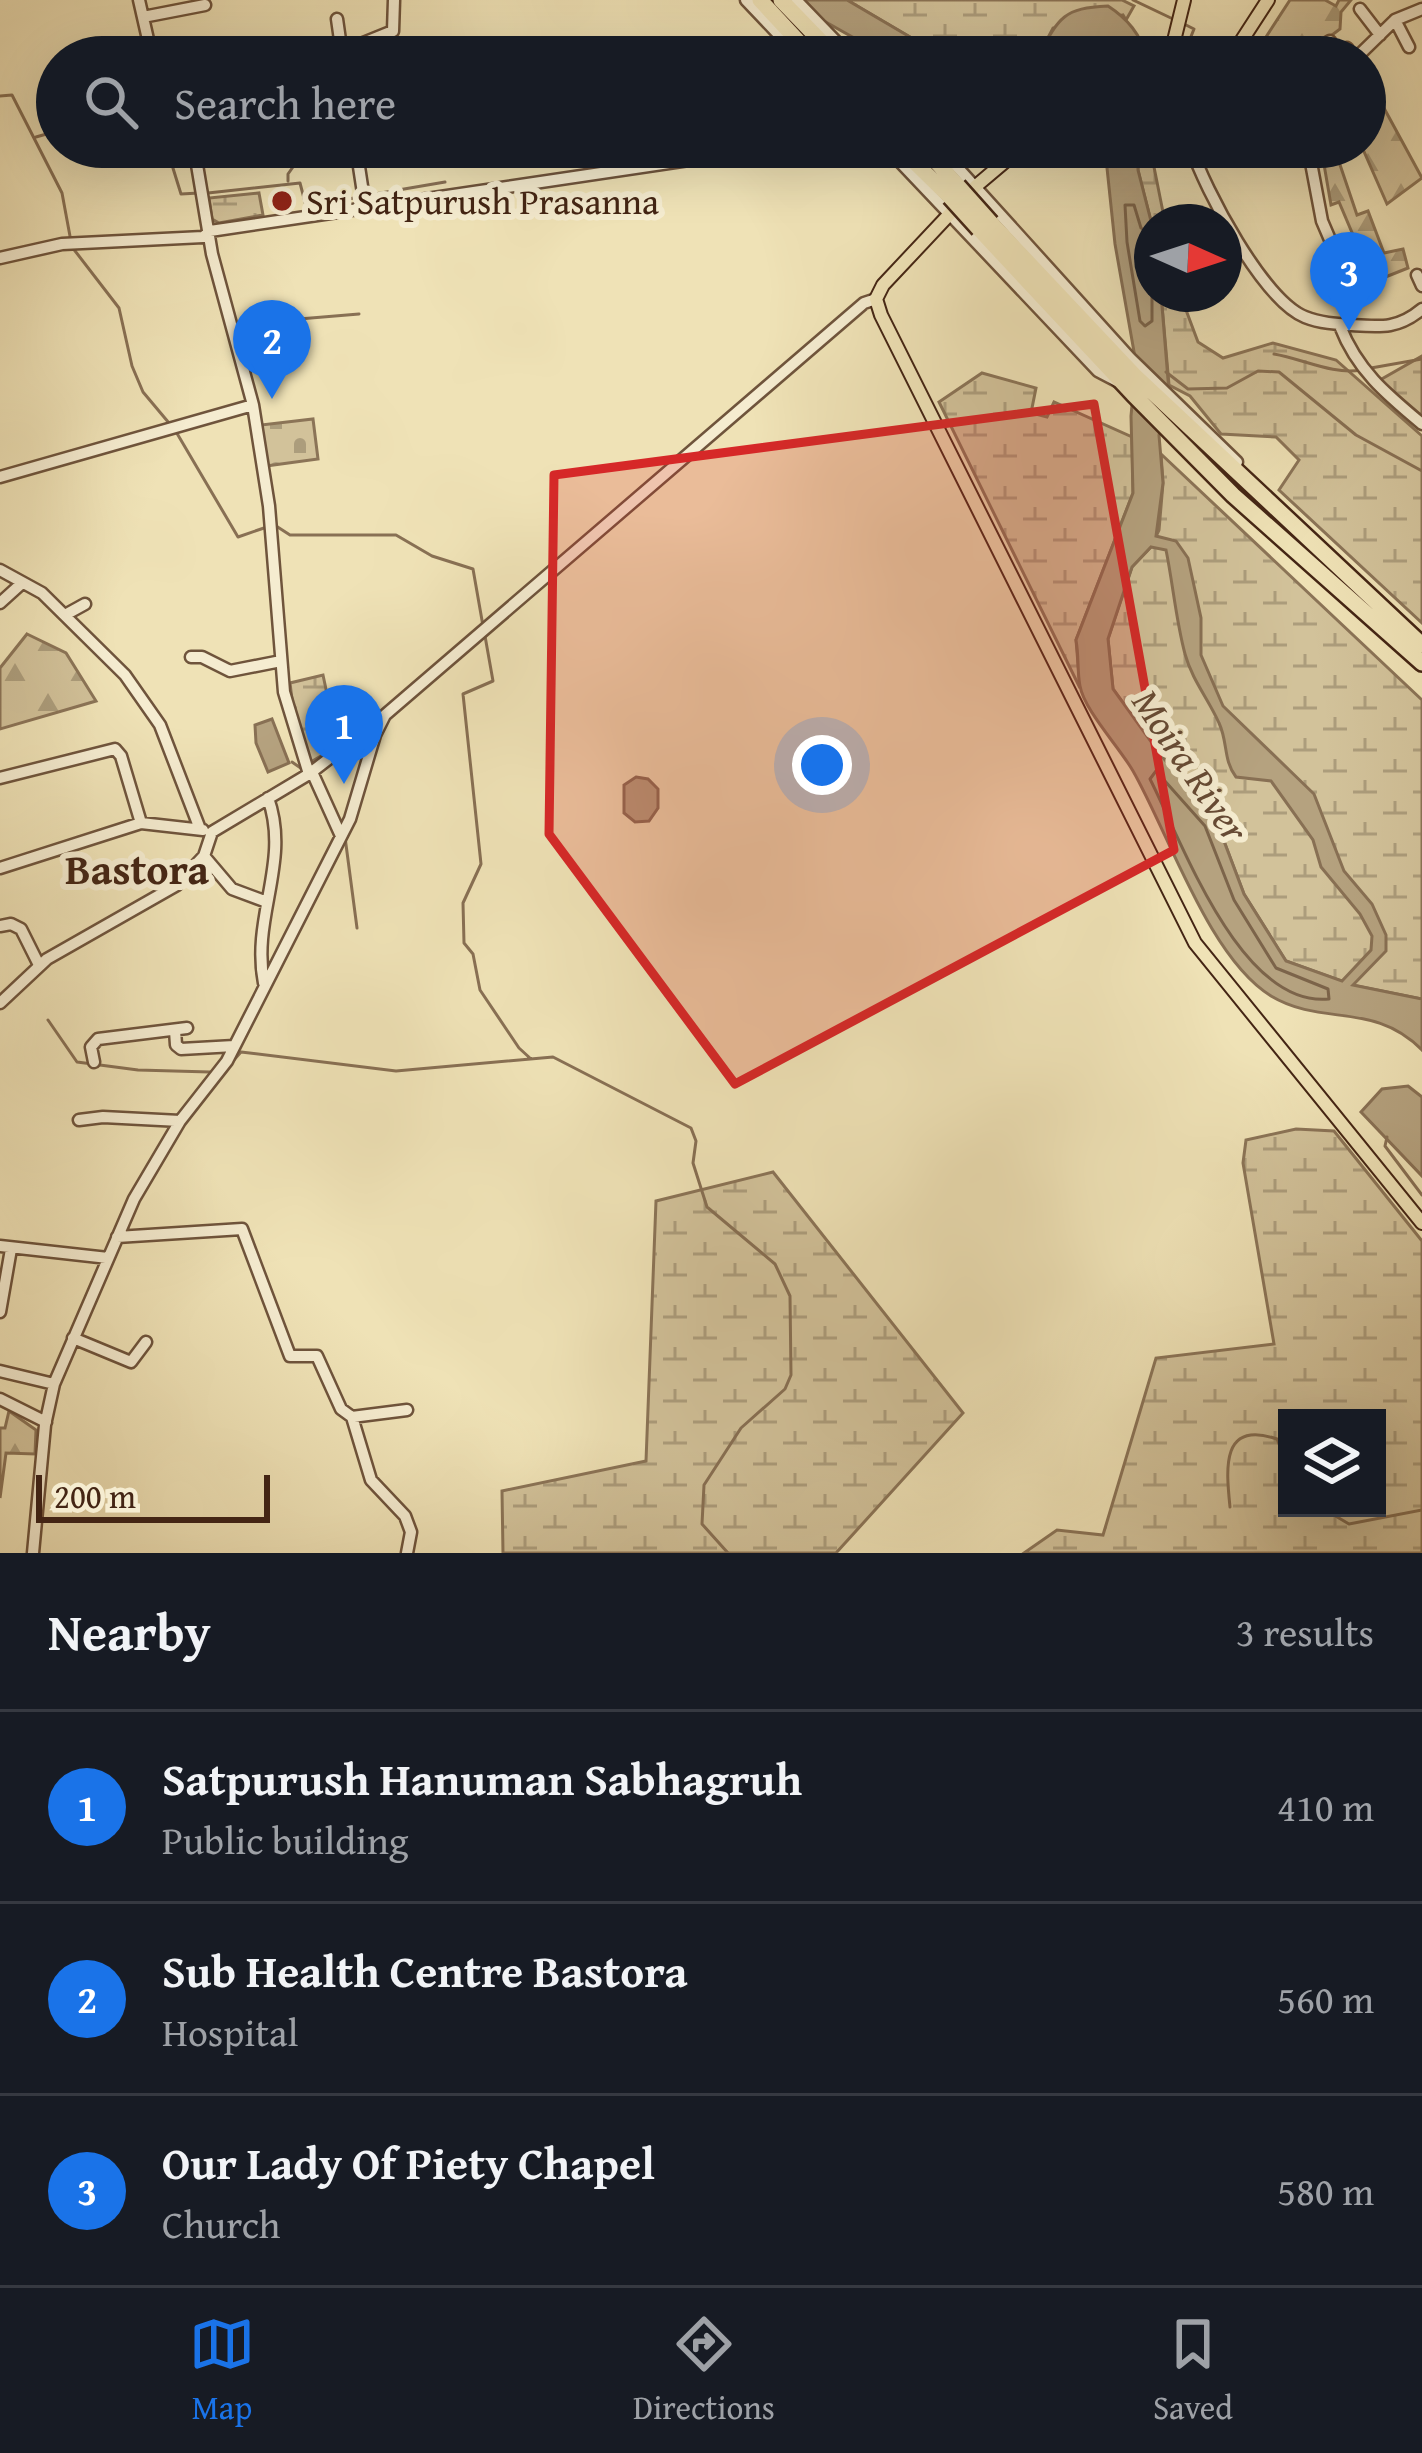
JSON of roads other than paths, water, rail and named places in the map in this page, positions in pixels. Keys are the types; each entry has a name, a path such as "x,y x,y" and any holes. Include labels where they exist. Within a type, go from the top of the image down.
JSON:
{"highway":[{"path":"760,0 793,36"},
{"path":"781,0 816,36"},
{"path":"925,168 954,191"},
{"path":"938,168 985,226 1130,378 1422,641"},
{"path":"1186,427 1233,495 1422,663"}],"main road":[{"path":"1175,36 1184,0"},
{"path":"1245,36 1268,0"},
{"path":"997,168 884,285 876,299 1195,943 1422,1222"}],"street":[{"path":"139,0 147,36"},
{"path":"383,36 393,31 394,0"},
{"path":"746,0 780,36"},
{"path":"796,0 831,36"},
{"path":"142,16 205,5"},
{"path":"1360,10 1380,35 1395,20 1422,9"},
{"path":"337,20 339,36"},
{"path":"1395,20 1408,47"},
{"path":"198,168 212,254 253,406 290,719 309,772 342,832"},
{"path":"359,168 365,206"},
{"path":"0,258 62,244 203,237 210,231 630,168"},
{"path":"906,168 1098,371 1130,378"},
{"path":"958,168 1130,378"},
{"path":"1198,168 1204,187 1283,303 1304,316 1340,326 1385,328 1408,321 1422,309"},
{"path":"1312,168 1331,242"},
{"path":"0,867 141,823 206,831 309,772 386,715 864,303 876,299"},
{"path":"1340,326 1352,357 1371,380 1422,424"},
{"path":"0,477 253,406"},
{"path":"0,570 43,593 125,675 160,725 206,831 204,856 177,885 40,965 0,1003"},
{"path":"0,603 21,584"},
{"path":"65,615 86,604"},
{"path":"191,657 202,657 230,671 281,661"},
{"path":"33,1553 53,1384 134,1199 180,1121 234,1046 342,832 375,734 386,715"},
{"path":"0,778 116,749 141,823"},
{"path":"264,984 260,962 278,851 276,820 268,798"},
{"path":"204,856 232,889 267,902"},
{"path":"0,926 16,925 40,965"},
{"path":"94,1062 92,1047 98,1040 181,1029 176,1045 181,1049 234,1046"},
{"path":"79,1120 180,1121"},
{"path":"117,1238 242,1229 290,1356 317,1356 341,1409 352,1418 371,1480 405,1516 411,1532 407,1553"},
{"path":"0,1312 6,1248 108,1258"},
{"path":"73,1338 131,1362 146,1342"},
{"path":"0,1371 53,1384"},
{"path":"0,1399 46,1422"},
{"path":"352,1418 407,1409"}],"water":[{"path":"804,0 847,0 908,36 851,36 824,21"},
{"path":"1108,6 1137,36 1050,36 1064,17 1081,9"},
{"path":"1107,168 1138,168 1147,204 1134,204 1134,312 1162,312 1169,392 1159,435 1163,483 1156,536 1176,541 1188,558 1201,618 1201,655 1223,706 1314,794 1344,871 1372,904 1386,935 1386,951 1353,985 1422,999 1422,1050 1385,1025 1290,1005 1249,978 1210,925 1133,771 1083,696 1076,640 1133,493 1131,416 1136,363","holes":["1151,547 1166,550 1185,654 1219,723 1232,771 1236,777 1271,781 1313,840 1321,867 1372,936 1371,950 1342,981 1286,961 1244,894 1216,820 1113,689 1108,639 1132,567"]},
{"path":"272,719 289,763 268,772 256,743 255,725"},
{"path":"636,777 648,779 658,789 658,808 649,821 635,822 624,813 624,785"},
{"path":"1408,1086 1422,1097 1422,1176 1361,1112 1382,1089"}],"waterway":[{"path":"1133,0 1173,19"},
{"path":"1182,23 1194,29 1191,36"},
{"path":"0,96 12,95 36,142"},
{"path":"49,168 62,193 72,247 119,308 143,392 169,423"},
{"path":"173,168 181,194 199,193"},
{"path":"288,181 292,168"},
{"path":"369,195 445,182"},
{"path":"208,193 300,183 306,206 360,197"},
{"path":"240,324 359,314"},
{"path":"1274,354 1329,368 1361,370"},
{"path":"1371,368 1422,359"},
{"path":"1166,372 1188,389 1227,388 1258,371 1279,372 1356,435 1422,471"},
{"path":"175,430 238,537 264,528"},
{"path":"273,524 290,535 396,535 432,556 473,569 483,626"},
{"path":"485,636 493,681 463,694 481,864 463,903 464,943 473,954 480,990 531,1059"},
{"path":"292,762 305,771"},
{"path":"345,837 357,928"},
{"path":"48,1020 77,1062 210,1072"},
{"path":"233,1061 241,1052 396,1071 553,1057 691,1128 696,1141 693,1163 707,1207 775,1264 790,1296 791,1375 785,1389 741,1428 704,1485 702,1524 728,1553"},
{"path":"1387,1137 1385,1146 1422,1195"},
{"path":"1230,1507 1228,1463 1236,1442 1259,1435 1278,1441"},
{"path":"1386,1517 1422,1510"},
{"path":"1337,1517 1349,1524 1386,1517"}],"place":[{"name":"Sri Satpurush Prasanna","path":"282,201"},
{"name":"Our Lady Of Piety Chapel","path":"1349,331"},
{"name":"Sub Health Centre Bastora","path":"272,399"},
{"name":"Satpurush Hanuman Sabhagruh","path":"344,784"}],"district":[{"name":"Bastora","path":"137,869"}],"water label":[{"name":"Moira River","path":"1191,765"}]}
